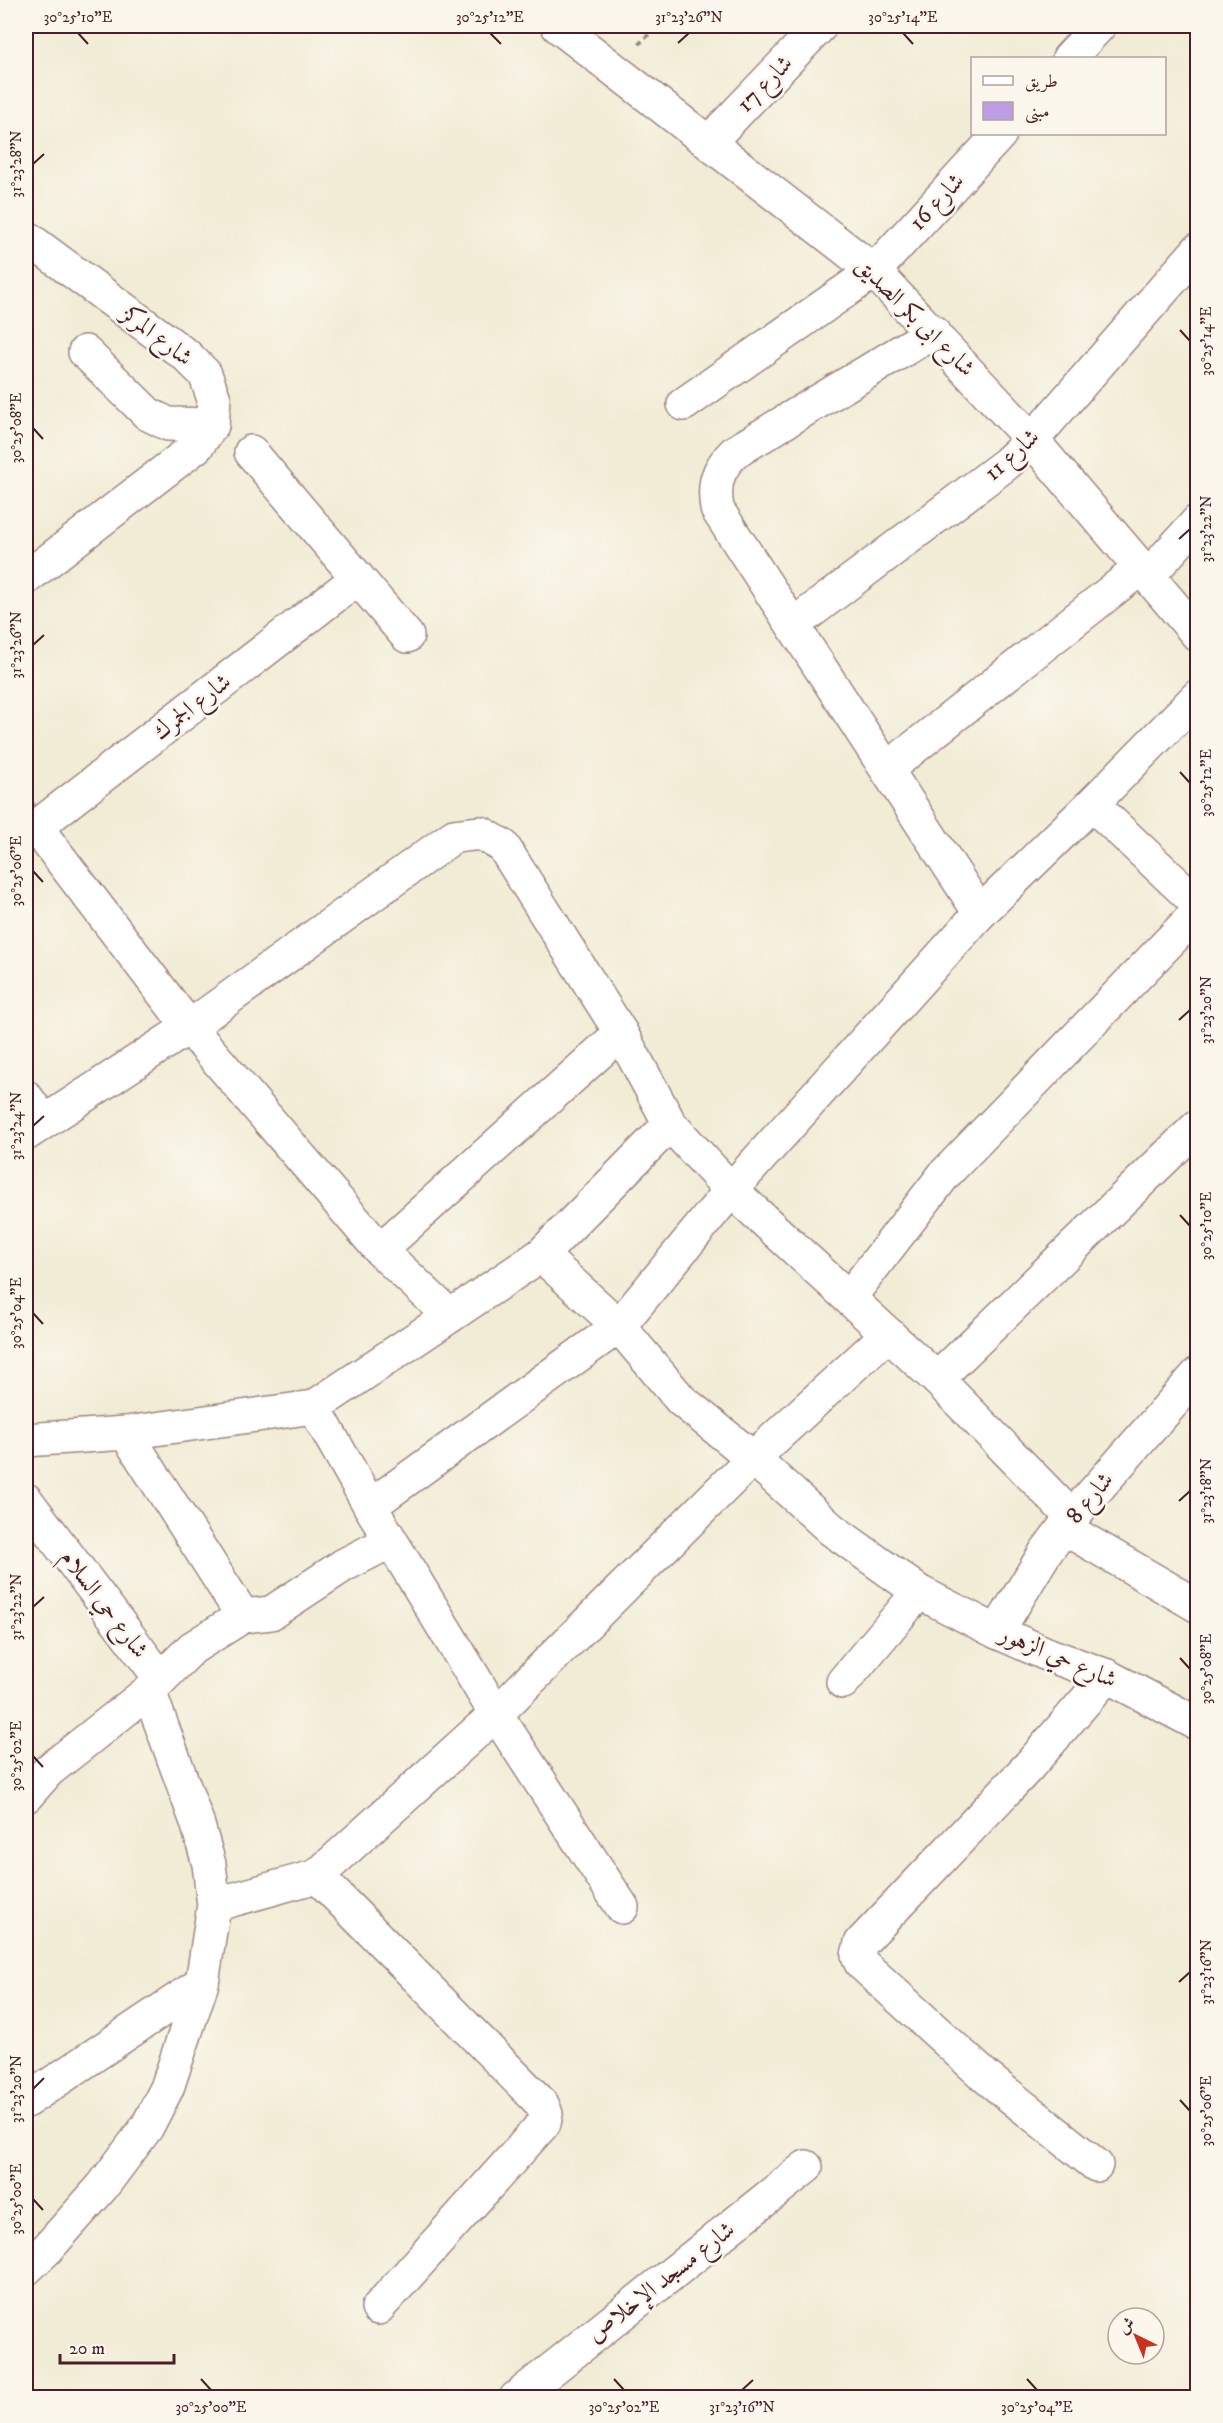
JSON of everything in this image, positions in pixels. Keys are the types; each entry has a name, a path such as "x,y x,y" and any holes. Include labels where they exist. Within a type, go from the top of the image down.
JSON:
{"street":[{"name":"شارع ابى بكر الصديق","path":"558,26 874,271 1032,440 1197,635"},
{"name":"شارع 17","path":"709,142 820,26"},
{"path":"1070,57 1099,26"},
{"name":"شارع 16","path":"684,404 874,271 999,135"},
{"name":"شارع المركز","path":"26,237 187,356 205,374 214,399 212,425"},
{"name":"شارع 11","path":"793,625 1006,464 1032,440 1197,250"},
{"path":"933,332 735,452 724,463 716,477 714,493 717,509 980,913"},
{"path":"85,352 148,414 168,424 212,425"},
{"path":"26,578 197,446 212,425"},
{"path":"251,452 407,636"},
{"path":"886,769 1145,571 1197,521"},
{"name":"شارع الجمرك","path":"31,831 358,578"},
{"path":"370,1506 619,1326 731,1190 980,913 1092,804 1197,696"},
{"path":"1092,804 1197,904"},
{"path":"31,831 189,1027 380,1250 450,1316"},
{"path":"31,1118 189,1027 454,836 481,833 503,846 621,1033 670,1124 731,1190 938,1379 1068,1523 1197,1606"},
{"path":"849,1298 944,1175 1197,912"},
{"path":"380,1250 621,1033"},
{"path":"26,1440 126,1433 314,1407 541,1255 670,1124"},
{"path":"938,1379 1197,1126"},
{"name":"شارع حي الزهور","path":"541,1255 619,1326 681,1400 753,1458 831,1529 919,1592 997,1632 1049,1655 1107,1676 1197,1724"},
{"path":"214,1905 317,1876 496,1714 753,1458 888,1334"},
{"name":"شارع 8","path":"997,1632 1027,1581 1068,1523 1197,1374"},
{"path":"314,1407 370,1506 496,1714 622,1907"},
{"path":"126,1433 243,1616"},
{"name":"شارع حي السلام","path":"26,1500 155,1685 209,1864 214,1905 202,1983 167,2088 147,2127 102,2187 47,2249 26,2269"},
{"path":"26,1796 48,1771 155,1685 192,1648 243,1616 271,1612 344,1565 391,1541"},
{"path":"843,1682 919,1592"},
{"path":"1096,2165 985,2076 861,1963 858,1955 861,1943 1029,1766 1107,1676"},
{"path":"317,1876 542,2104 546,2114 544,2123 378,2308"},
{"path":"26,2101 202,1983"},
{"name":"شارع مسجد الإخلاص","path":"516,2397 806,2167"}],"building":[{"path":"26,794 43,816 26,829"}]}
